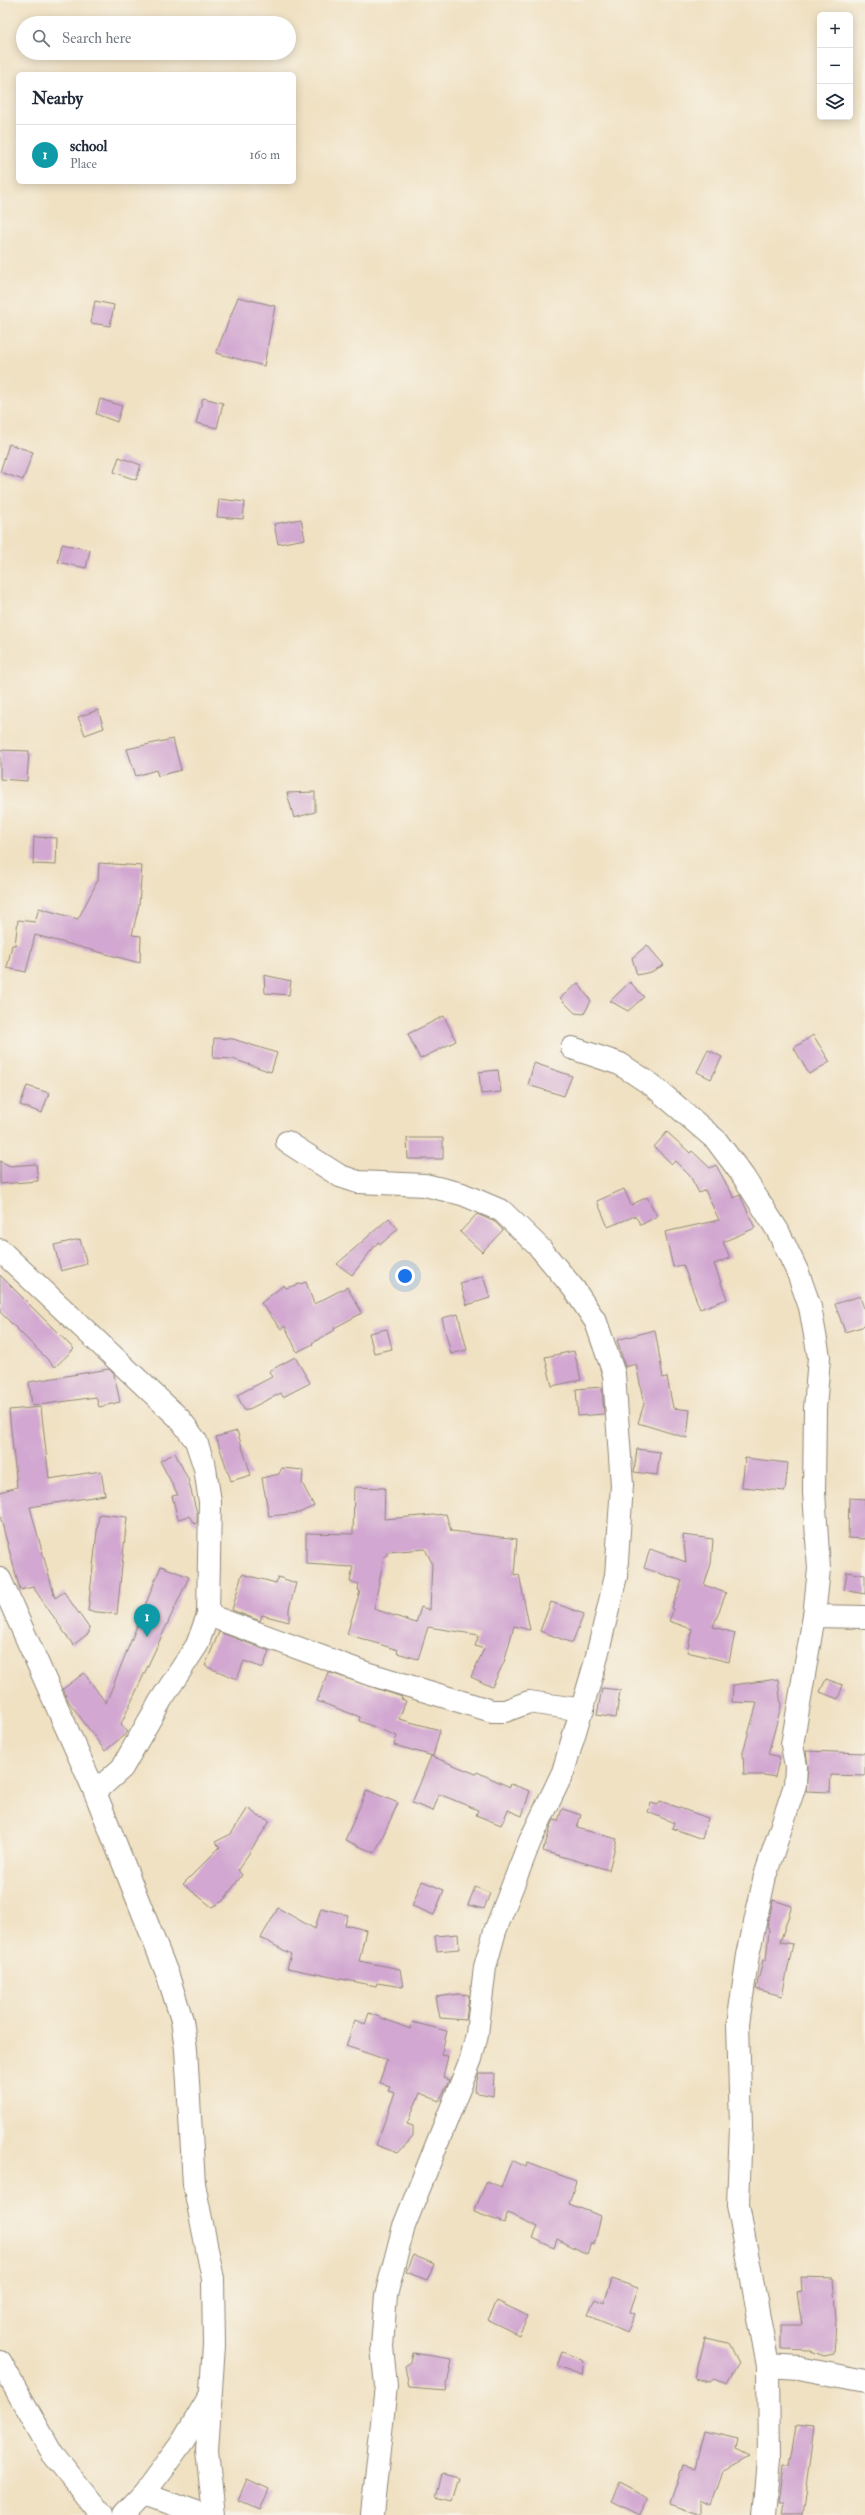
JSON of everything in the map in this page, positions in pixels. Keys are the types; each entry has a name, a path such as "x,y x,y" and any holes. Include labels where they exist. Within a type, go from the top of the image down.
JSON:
{"street":[{"path":"572,1048 620,1064 652,1084 716,1140 743,1176 774,1225 798,1273 810,1307 819,1357 815,1409 814,1492 819,1569 814,1616 792,1745 796,1766 795,1785 765,1876 748,1955 738,2024 741,2126 738,2205 768,2366 770,2461 764,2515"},
{"path":"287,1142 340,1176 358,1182 425,1185 462,1194 502,1211 540,1248 574,1289 596,1322 614,1374 621,1450 621,1518 616,1576 583,1710 564,1772 530,1841 495,1931 485,1967 478,2034 471,2059 404,2226 386,2295 382,2347 386,2386 372,2515"},
{"path":"0,1250 180,1419 196,1441 205,1468 210,1502 208,1615 197,1644 161,1700 122,1768 94,1792"},
{"path":"0,1579 94,1792 168,1976 182,2020 186,2049 194,2184 213,2279 214,2345 207,2450 214,2515"},
{"path":"208,1615 366,1673 485,1709 505,1711 529,1702 583,1710"},
{"path":"814,1616 865,1617"},
{"path":"0,2361 52,2453 102,2515"},
{"path":"768,2366 799,2368 865,2380"},
{"path":"124,2515 144,2494 183,2441 210,2396"},
{"path":"144,2494 202,2515"}],"building":[{"path":"238,297 275,306 264,366 216,353"},
{"path":"95,301 114,305 110,326 91,323"},
{"path":"203,398 223,403 217,428 196,423"},
{"path":"100,399 122,406 117,422 96,414"},
{"path":"9,444 33,452 23,480 0,472"},
{"path":"119,457 141,465 136,480 114,472"},
{"path":"219,499 245,502 243,519 217,517"},
{"path":"301,519 305,539 278,544 274,524"},
{"path":"62,544 90,550 86,568 58,562"},
{"path":"98,710 104,728 85,735 78,717"},
{"path":"173,739 181,770 158,776 156,770 136,776 127,749"},
{"path":"0,750 29,751 27,781 0,779"},
{"path":"315,792 315,812 294,818 287,793"},
{"path":"34,837 57,838 56,865 33,864"},
{"path":"99,863 142,866 139,905 132,935 141,936 140,963 35,935 26,972 7,968 12,945 15,945 18,920 35,922 39,908 78,919 98,880"},
{"path":"647,945 664,965 651,972 637,975 632,958"},
{"path":"264,975 291,981 289,995 265,993"},
{"path":"630,982 644,997 628,1011 610,1001"},
{"path":"578,983 591,1001 584,1014 575,1013 560,998"},
{"path":"444,1016 456,1041 420,1059 408,1034"},
{"path":"813,1035 830,1062 809,1074 794,1048"},
{"path":"214,1038 233,1039 277,1053 271,1072 233,1059 213,1058"},
{"path":"708,1050 722,1057 711,1079 697,1072"},
{"path":"534,1063 572,1076 564,1096 528,1085"},
{"path":"498,1070 501,1092 481,1094 479,1072"},
{"path":"27,1086 49,1093 42,1113 20,1105"},
{"path":"667,1132 690,1153 692,1151 710,1168 716,1165 734,1198 740,1195 755,1228 723,1242 730,1258 714,1264 727,1299 700,1309 683,1265 673,1267 665,1232 719,1220 705,1190 699,1193 690,1176 675,1161 672,1164 654,1147"},
{"path":"407,1138 443,1138 443,1159 408,1159"},
{"path":"0,1161 10,1166 36,1164 38,1181 0,1184"},
{"path":"624,1189 631,1205 647,1197 657,1216 641,1225 635,1216 608,1227 597,1201"},
{"path":"477,1214 495,1222 503,1230 482,1252 460,1232"},
{"path":"389,1218 398,1229 381,1244 378,1242 352,1275 337,1264"},
{"path":"80,1239 87,1264 61,1271 54,1245"},
{"path":"0,1275 74,1349 55,1367 0,1312"},
{"path":"483,1276 490,1298 467,1305 460,1283"},
{"path":"306,1282 314,1304 347,1287 362,1313 334,1328 335,1330 297,1352 285,1326 281,1329 261,1303 284,1285 286,1288"},
{"path":"860,1296 865,1312 865,1326 845,1332 835,1304"},
{"path":"458,1314 467,1350 451,1354 442,1318"},
{"path":"387,1329 392,1349 374,1353 369,1333"},
{"path":"655,1330 663,1378 667,1377 673,1408 690,1410 687,1438 638,1423 644,1404 636,1364 625,1367 617,1340"},
{"path":"574,1351 581,1380 552,1386 545,1357"},
{"path":"295,1357 310,1383 283,1397 281,1393 245,1411 237,1395 272,1377 269,1371"},
{"path":"109,1369 114,1374 120,1402 99,1407 96,1397 32,1406 29,1382"},
{"path":"602,1387 604,1414 578,1416 576,1389"},
{"path":"41,1407 49,1479 101,1471 105,1495 30,1507 55,1598 64,1592 89,1628 89,1633 73,1645 33,1587 20,1590 0,1516 0,1492 17,1487 9,1410"},
{"path":"237,1431 251,1475 231,1481 216,1437"},
{"path":"637,1449 660,1452 657,1475 634,1472"},
{"path":"175,1453 188,1479 197,1513 197,1523 194,1524 189,1516 178,1519 172,1496 178,1495 160,1461"},
{"path":"745,1458 788,1463 785,1491 742,1487"},
{"path":"282,1468 303,1470 302,1483 314,1506 299,1513 269,1516 262,1478 279,1474"},
{"path":"354,1487 385,1488 384,1519 446,1514 451,1531 517,1539 514,1575 519,1574 530,1630 514,1626 504,1662 492,1687 471,1677 484,1649 475,1646 479,1635 428,1627 418,1659 397,1653 398,1650 347,1634 360,1591 358,1590 359,1584 350,1582 353,1567 306,1564 306,1533 353,1534","holes":["425,1549 432,1563 430,1610 421,1607 416,1623 374,1609 384,1556 387,1556 387,1552"]},
{"path":"849,1498 865,1499 865,1539 848,1538"},
{"path":"99,1514 127,1517 117,1614 88,1611"},
{"path":"683,1535 713,1539 711,1564 704,1585 726,1593 713,1627 735,1633 729,1662 687,1652 692,1629 669,1621 682,1581 644,1568 650,1549 686,1562"},
{"path":"161,1566 189,1577 121,1724 128,1732 105,1751 69,1702 63,1689 84,1673 106,1703"},
{"path":"847,1572 865,1575 865,1594 844,1590"},
{"path":"242,1574 276,1583 278,1577 296,1583 289,1609 289,1622 262,1615 260,1621 232,1610"},
{"path":"551,1602 584,1614 572,1643 540,1631"},
{"path":"219,1632 269,1651 263,1668 244,1661 237,1679 205,1666"},
{"path":"328,1672 402,1697 401,1699 406,1701 399,1719 440,1730 433,1756 394,1745 397,1736 359,1721 360,1717 317,1701"},
{"path":"778,1679 781,1707 768,1754 780,1757 775,1777 764,1775 744,1775 743,1752 757,1703 732,1702 733,1685"},
{"path":"826,1679 843,1685 838,1699 820,1692"},
{"path":"602,1688 620,1690 616,1718 597,1715"},
{"path":"806,1751 865,1753 865,1776 831,1775 830,1792 806,1791 808,1767"},
{"path":"431,1756 476,1774 477,1772 510,1787 511,1784 530,1791 522,1816 508,1810 501,1825 476,1815 478,1810 439,1794 433,1811 412,1803"},
{"path":"367,1790 398,1803 375,1853 345,1840"},
{"path":"660,1801 708,1818 702,1839 672,1828 674,1823 648,1812 651,1803 658,1805"},
{"path":"248,1808 258,1816 270,1821 238,1870 242,1875 223,1901 212,1907 183,1884 220,1847 215,1842 231,1834"},
{"path":"562,1809 581,1815 577,1828 617,1839 609,1870 543,1851 552,1824 554,1820 558,1821"},
{"path":"422,1881 444,1890 434,1915 412,1906"},
{"path":"475,1887 490,1893 484,1909 468,1905"},
{"path":"773,1900 792,1906 780,1942 793,1944 782,1996 756,1989 763,1960 766,1960 769,1929 767,1928"},
{"path":"278,1908 315,1929 321,1908 348,1915 345,1925 366,1930 359,1961 400,1969 403,1987 377,1983 376,1986 287,1968 291,1954 261,1938"},
{"path":"458,1934 459,1949 437,1951 435,1936"},
{"path":"459,1994 469,1995 466,2020 440,2018 436,1997"},
{"path":"369,2013 410,2029 412,2022 447,2031 441,2055 448,2056 443,2077 449,2081 439,2101 420,2093 407,2124 413,2126 413,2137 398,2153 376,2145 395,2093 388,2091 390,2086 379,2083 387,2060 346,2046 355,2020 365,2024"},
{"path":"479,2073 494,2073 493,2096 474,2092"},
{"path":"512,2160 526,2167 528,2163 576,2181 569,2204 601,2216 594,2245 591,2243 587,2254 557,2239 554,2248 533,2238 538,2227 508,2213 504,2223 474,2212 487,2181 501,2187"},
{"path":"413,2255 434,2264 427,2280 406,2272"},
{"path":"801,2277 833,2278 836,2321 834,2354 824,2356 811,2351 781,2350 781,2325 802,2325 797,2292 802,2291"},
{"path":"612,2279 638,2288 630,2312 635,2314 627,2333 588,2315 595,2299 604,2303"},
{"path":"497,2301 528,2316 519,2335 488,2320"},
{"path":"705,2338 729,2343 739,2363 727,2384 713,2379 709,2382 695,2379"},
{"path":"562,2352 584,2360 582,2375 557,2366"},
{"path":"413,2353 452,2359 446,2391 409,2388 405,2366 411,2362"},
{"path":"796,2426 814,2428 802,2515 781,2515 783,2503 778,2503 783,2467 789,2467"},
{"path":"704,2431 738,2439 736,2450 750,2457 723,2472 711,2506 701,2501 701,2515 670,2504 683,2465 695,2468"},
{"path":"442,2474 459,2478 452,2501 436,2497"},
{"path":"247,2479 269,2489 260,2510 238,2500"},
{"path":"620,2483 648,2498 639,2515 611,2501"}],"place":[{"name":"school","path":"147,1637"}]}
